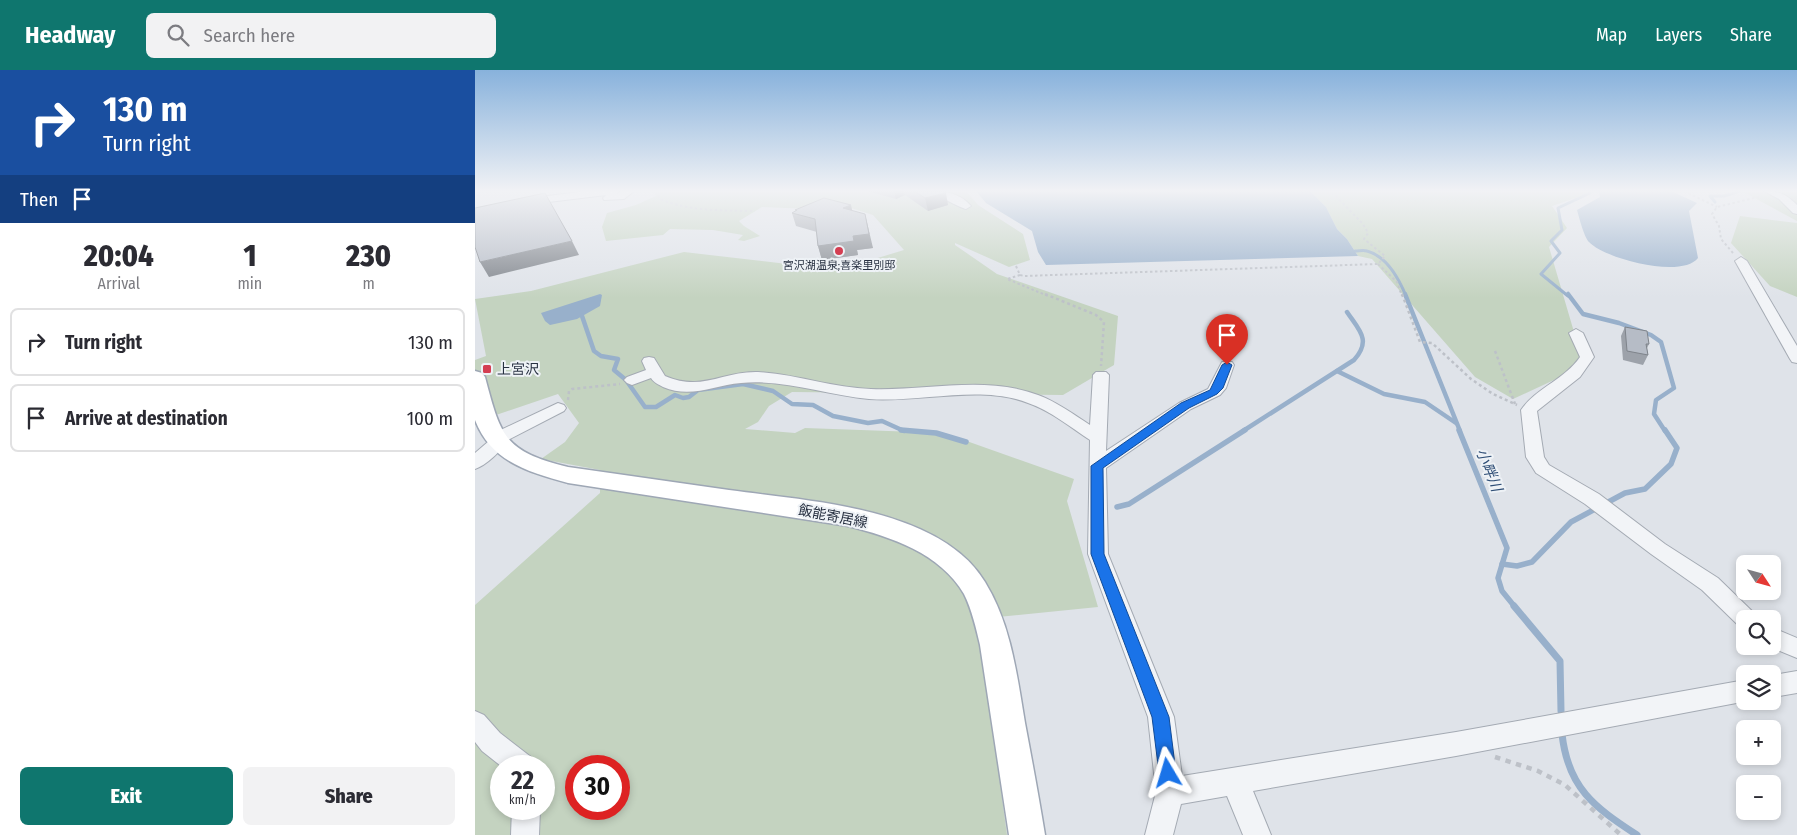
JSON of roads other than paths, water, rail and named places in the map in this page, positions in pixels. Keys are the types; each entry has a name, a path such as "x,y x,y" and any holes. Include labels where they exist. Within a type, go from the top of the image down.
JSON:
{"main road":[{"name":"飯能寄居線","path":"475,376 487,424 497,440 515,456 545,470 568,475 830,513 898,530 945,556 965,576 978,598 990,627 999,662 1027,835"}],"street":[{"path":"1741,261 1797,359"},
{"path":"1576,333 1587,357 1585,362 1573,376 1522,407 1535,456 1542,469 1591,499 1710,584 1737,610"},
{"path":"1097,466 1185,406 1214,392 1227,365"},
{"path":"632,380 652,366 659,379 666,383 688,388 735,379 758,377 870,394 991,390 1031,398 1053,408 1097,438"},
{"path":"1101,375 1097,438 1098,554 1161,717 1170,792 1159,835"},
{"path":"475,464 497,440 558,408"},
{"path":"1781,641 1797,648"},
{"path":"1781,685 1797,682"},
{"path":"1170,792 1456,744 1736,693"},
{"path":"475,723 491,742 508,755"},
{"path":"1235,780 1257,835"},
{"path":"525,835 526,820"}],"water":[{"path":"1025,227 1336,227 1358,256 1046,265 1038,252 1032,231"},
{"path":"1582,227 1692,227 1698,258 1689,264 1676,267 1661,267 1626,260 1611,255 1589,242"},
{"path":"600,294 602,295 600,306 577,319 550,325 545,321 541,313"}],"waterway":[{"path":"1561,227 1562,230 1551,241 1560,253 1541,274 1568,296"},
{"name":"小畔川","path":"1355,251 1367,251 1386,263 1400,282 1406,296"},
{"name":"小畔川","path":"1405,294 1460,431"},
{"path":"1568,294 1583,314 1619,323 1651,335 1661,342 1674,388 1656,400 1654,414 1665,431"},
{"path":"1243,431 1354,360 1362,347 1363,341 1362,335 1347,312"},
{"path":"582,316 594,351 601,356 618,359 614,370 626,380 645,407 656,407 675,395 683,398 689,397 698,390 743,384 773,391 792,404 813,405 833,416 868,423 882,421 902,430"},
{"path":"1337,371 1384,394 1425,402 1456,423"},
{"path":"902,430 936,433 966,442"},
{"path":"1117,507 1129,504 1245,430"},
{"name":"小畔川","path":"1459,430 1507,548 1502,564"},
{"path":"1502,564 1517,566 1532,562 1571,522 1625,493 1645,489 1671,464 1677,448 1665,430"},
{"name":"小畔川","path":"1502,564 1498,578 1502,591 1515,607"},
{"name":"小畔川","path":"1514,606 1560,661 1561,711"},
{"name":"小畔川","path":"1562,734 1565,753 1577,782 1596,805 1637,835"}],"place":[{"name":"宮沢湖温泉;喜楽里別邸","path":"839,251"},
{"name":"上宮沢","path":"487,369"}]}
